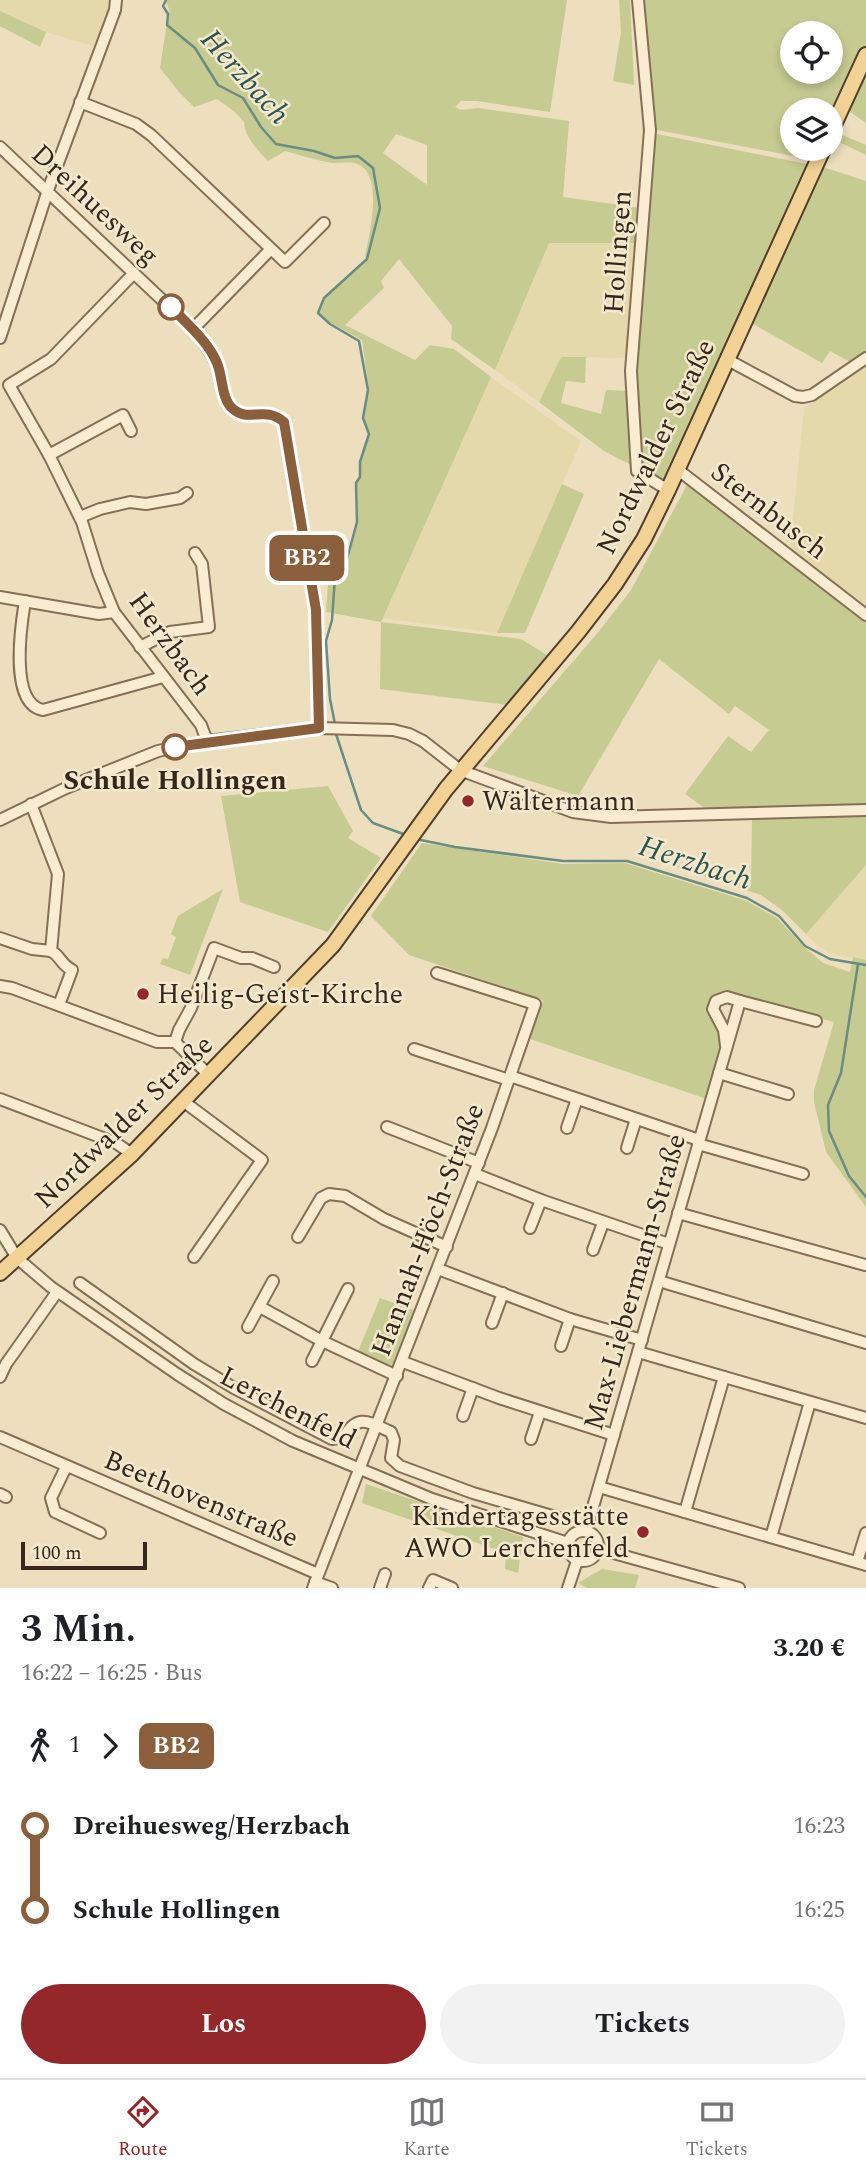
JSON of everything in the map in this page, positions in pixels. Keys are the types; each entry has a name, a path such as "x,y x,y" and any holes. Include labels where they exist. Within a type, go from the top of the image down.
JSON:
{"main road":[{"path":"843,105 866,55"},
{"name":"Nordwalder Straße","path":"0,1273 132,1154 333,945 460,770 578,632 615,584 644,539 668,490 818,161"}],"street":[{"path":"0,338 48,190 115,10 116,0"},
{"name":"Hollingen","path":"638,0 650,131 631,372 637,471 668,490"},
{"path":"80,102 136,124 152,135 285,262 324,223"},
{"name":"Dreihuesweg","path":"0,147 193,329 217,363 226,402 234,411 246,415 266,413 275,415 284,422 316,610 324,728"},
{"path":"193,329 270,250"},
{"name":"Herzbach","path":"134,273 51,359 9,385 80,517 114,612 201,725 207,741"},
{"path":"728,360 795,396 803,397 812,395 866,358"},
{"path":"49,455 122,415 131,431"},
{"name":"Sternbusch","path":"677,470 866,615"},
{"path":"80,517 130,502 146,504 180,498 187,493"},
{"path":"141,647 170,632 209,627 202,564 195,552"},
{"path":"0,597 99,614 114,612"},
{"path":"25,601 18,647 23,684 30,703 38,709 43,710 163,677"},
{"path":"0,820 143,756 207,741 324,728 393,730 409,734 423,741 460,770 573,812 611,817 866,810"},
{"path":"31,804 58,874 51,951"},
{"path":"0,939 56,953 62,965 72,970 59,1005"},
{"path":"175,1042 214,948 274,967"},
{"name":"Hannah-Höch-Straße","path":"315,1581 477,1169 535,1004 437,973"},
{"path":"0,986 12,988 157,1042 175,1042 209,1075"},
{"path":"726,1046 724,1030 713,1009 716,1001 727,997 816,1021"},
{"name":"Max-Liebermann-Straße","path":"586,1531 740,1001"},
{"path":"414,1049 577,1099 699,1142 803,1174"},
{"path":"719,1073 788,1094"},
{"path":"0,1099 116,1143 132,1154"},
{"path":"567,1128 577,1099"},
{"path":"183,1101 262,1160 194,1257"},
{"path":"627,1148 636,1119"},
{"path":"387,1127 541,1200 669,1244"},
{"path":"298,1237 321,1198 329,1194 345,1196 384,1219 447,1247"},
{"path":"530,1228 541,1200"},
{"path":"678,1213 865,1265"},
{"path":"593,1250 603,1223"},
{"name":"Lerchenfeld","path":"0,1230 17,1258 57,1292 224,1404 293,1441 432,1499 568,1543"},
{"path":"438,1269 570,1319 642,1340"},
{"path":"659,1280 866,1343"},
{"path":"248,1327 273,1282"},
{"path":"80,1283 194,1364 332,1439 344,1437 357,1422 366,1421 391,1432 394,1440 391,1458 400,1466 473,1493 566,1520"},
{"path":"312,1361 348,1289"},
{"path":"0,1377 5,1364 57,1292"},
{"path":"492,1323 503,1293"},
{"path":"75,1304 103,1301"},
{"path":"260,1307 322,1341 397,1376"},
{"path":"561,1346 570,1319"},
{"path":"638,1352 866,1418"},
{"path":"403,1362 540,1412 614,1435"},
{"path":"685,1512 724,1377"},
{"path":"463,1416 473,1388"},
{"path":"771,1537 810,1402"},
{"path":"531,1439 540,1412"},
{"name":"Beethovenstraße","path":"0,1437 332,1588"},
{"name":"Beethovenstraße","path":"66,1467 51,1498 55,1511 100,1533"},
{"path":"599,1487 862,1564 866,1533"},
{"path":"530,1511 542,1534"},
{"path":"586,1531 596,1538 599,1549 593,1558 577,1561 569,1554 568,1543 573,1535 586,1531"},
{"path":"599,1549 716,1585 739,1588"},
{"path":"568,1588 577,1561"},
{"path":"380,1588 385,1574"},
{"path":"429,1588 433,1580 452,1588"}],"shaded area":[{"path":"0,0 112,0 96,47 46,32 0,11"},
{"path":"549,243 638,243 628,358 561,357 539,402 495,370"},
{"path":"866,364 866,607 790,548 804,408"},
{"path":"491,377 581,441 497,633 381,618"},
{"path":"866,865 866,960 832,954 806,934"}],"green space":[{"path":"165,0 567,0 550,112 477,101 461,101 455,107 461,110 478,108 569,121 563,197 641,208 638,243 549,243 495,370 451,339 452,326 399,259 381,281 384,288 345,325 415,360 430,345 454,349 491,377 381,622 326,612 328,583 348,560 358,522 357,484 361,477 361,462 370,434 364,417 369,390 362,340 319,313 325,298 368,259 365,257 373,204 370,178 364,168 354,163 332,163 285,151 268,161 253,143 244,122 235,112 217,99 194,107 160,68 169,9","holes":["396,134 427,145 427,185 383,153"]},
{"path":"619,0 630,0 634,85 613,81 621,32"},
{"path":"640,0 866,0 866,48 843,98 780,98 780,153 652,129"},
{"path":"0,11 46,32 40,47 0,26"},
{"path":"866,71 866,123 849,111"},
{"path":"652,133 780,159 780,161 812,165 666,484 640,469 634,370"},
{"path":"843,135 866,145 866,155 843,144"},
{"path":"823,167 866,181 866,351 850,362 830,351 822,363 753,324"},
{"path":"561,357 586,357 585,383 566,381 561,403 601,414 606,390 629,391 635,467 604,451 539,402"},
{"path":"688,483 866,620 866,805 709,811 685,794 728,736 751,752 769,730 735,706 729,714 659,659 578,796 483,766 631,590"},
{"path":"562,484 584,494 525,633 497,633"},
{"path":"381,622 521,639 550,657 508,705 380,689"},
{"name":"Schule Hollingen","path":"328,786 353,831 348,838 381,858 328,932 240,902 221,796"},
{"path":"866,814 866,865 806,934 782,910 761,895 650,858 751,885 752,819"},
{"path":"422,843 563,864 625,863 747,901 777,918 823,963 850,972 853,957 866,960 866,1207 826,1152 814,1102 814,1090 834,1022 725,992 713,997 722,1048 707,1099 530,1039 543,1000 409,955 371,916"},
{"path":"223,889 190,975 160,964 163,958 168,959 176,937 171,934 178,916"},
{"path":"380,1298 416,1311 393,1370 357,1354"},
{"path":"366,1484 523,1537 518,1573 505,1569 506,1553 362,1503"},
{"path":"602,1569 639,1575 635,1588 587,1588 578,1583"}],"waterway":[{"name":"Herzbach","path":"166,0 163,6 168,14 167,25 195,48 218,85 243,98 261,127 276,144 335,158 358,156 373,168 380,208 367,259 324,298 318,313 330,324 359,341 368,390 363,418 369,434 360,462 360,477 356,483 357,522 347,559 335,577 332,620 326,641 330,699 335,724"},
{"name":"Herzbach","path":"335,731 361,810 373,823 406,835"},
{"name":"Herzbach","path":"416,839 455,847 563,861 627,861 747,898 779,916 805,946 830,959 866,965"},
{"path":"858,964 841,1073 828,1105 829,1131 849,1176 866,1197"}],"bus line":[{"name":"BB2","path":"171,307 211,351 217,363 226,402 234,411 246,415 266,413 275,415 284,422 316,610 319,728 175,747"}],"place":[{"name":"Schule Hollingen","path":"175,747"},
{"name":"Wältermann","path":"468,801"},
{"name":"Heilig-Geist-Kirche","path":"143,994"},
{"name":"Kindertagesstätte AWO Lerchenfeld","path":"643,1532"}]}
